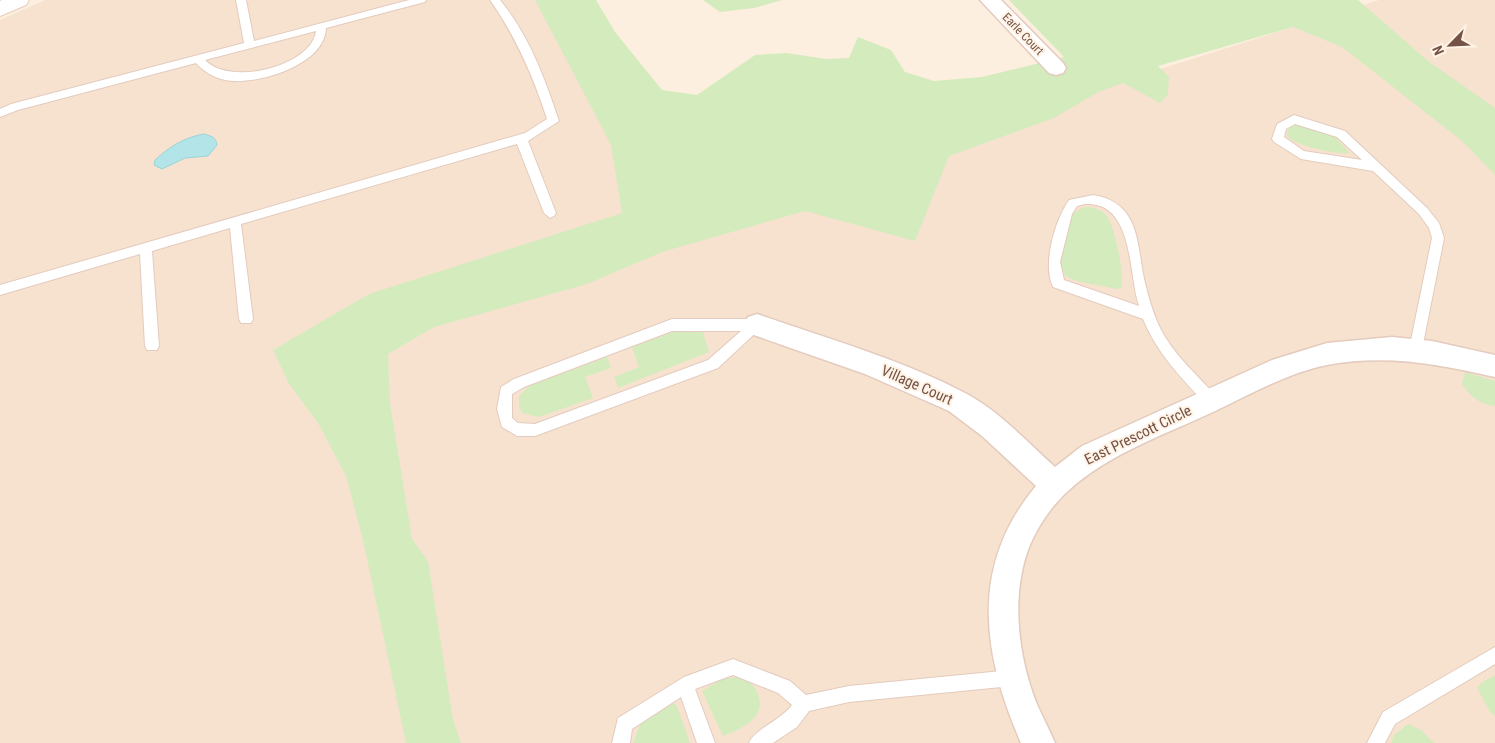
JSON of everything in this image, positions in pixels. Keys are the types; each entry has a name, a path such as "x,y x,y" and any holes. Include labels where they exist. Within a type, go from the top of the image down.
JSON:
{"street":[{"path":"0,9 19,0"},
{"name":"Earle Court","path":"990,0 1056,68"},
{"name":"Village Court","path":"757,325 874,366 958,402 992,428 1054,484"},
{"name":"East Prescott Circle","path":"1038,743 1012,678 1003,622 1004,589 1010,555 1016,537 1036,505 1054,484 1092,455 1281,368 1326,354 1372,348 1416,350 1495,366"}],"lane":[{"path":"241,0 249,44"},
{"path":"0,113 15,107 249,44 421,0"},
{"path":"0,290 521,138 554,121 544,90 505,11 495,0"},
{"path":"198,58 202,65 212,72 232,78 252,77 291,64 308,53 320,39 322,26"},
{"path":"1377,167 1301,155 1278,139 1281,127 1294,120 1341,134 1377,167 1423,211 1435,226 1438,238 1416,350"},
{"path":"521,138 550,213"},
{"path":"1148,315 1058,283 1054,262 1066,213 1073,204 1096,199 1111,206 1124,216 1129,229 1139,284 1148,315 1158,338 1210,400"},
{"path":"235,222 246,319"},
{"path":"146,248 152,346"},
{"path":"757,325 712,364 543,427 520,432 509,425 503,412 506,391 519,383 662,326 757,325"},
{"path":"1376,743 1389,718 1495,656"},
{"path":"621,743 624,724 655,703 721,670 733,667 784,687 804,704"},
{"path":"758,743 791,721 804,704 849,694 1012,678"},
{"path":"686,687 706,743"}],"shaded area":[{"path":"45,0 550,0 677,231 957,133 1379,0 1495,0 1495,743 0,743 0,20"}],"green space":[{"path":"535,0 596,0 615,32 662,90 697,95 755,55 787,53 826,59 849,58 858,37 891,50 905,72 934,81 982,77 1064,57 1009,0 1358,0 1428,61 1495,108 1495,175 1462,141 1342,47 1293,27 1158,66 1169,77 1168,94 1160,103 1123,83 1098,92 1054,118 949,156 915,241 805,211 662,252 587,284 434,327 388,354 390,403 412,539 428,561 453,720 461,743 406,743 363,540 346,476 318,423 289,384 273,350 369,294 622,213 611,145"},
{"path":"703,0 782,0 754,8 720,12"},
{"path":"1301,123 1331,133 1350,153 1336,153 1317,149 1292,140 1287,136 1288,127"},
{"path":"1084,207 1098,209 1109,220 1116,239 1122,273 1121,288 1115,289 1074,280 1061,271 1058,264 1072,214"},
{"path":"687,327 702,329 709,352 618,388 614,377 639,367 632,347"},
{"path":"607,357 611,368 585,377 593,398 539,417 522,413 519,407 519,396 529,386"},
{"path":"1465,372 1495,381 1495,406 1480,402 1468,392 1462,384"},
{"path":"1495,675 1495,716 1490,712 1477,688 1481,683"},
{"path":"739,677 755,688 760,702 759,710 751,721 723,736 702,691 722,679"},
{"path":"672,702 677,706 690,743 633,743 641,721"},
{"path":"1408,724 1421,730 1434,743 1391,743 1394,735"}],"water":[{"path":"204,134 211,136 217,145 208,156 185,158 162,169 154,165 155,160 172,147 184,140"}]}
